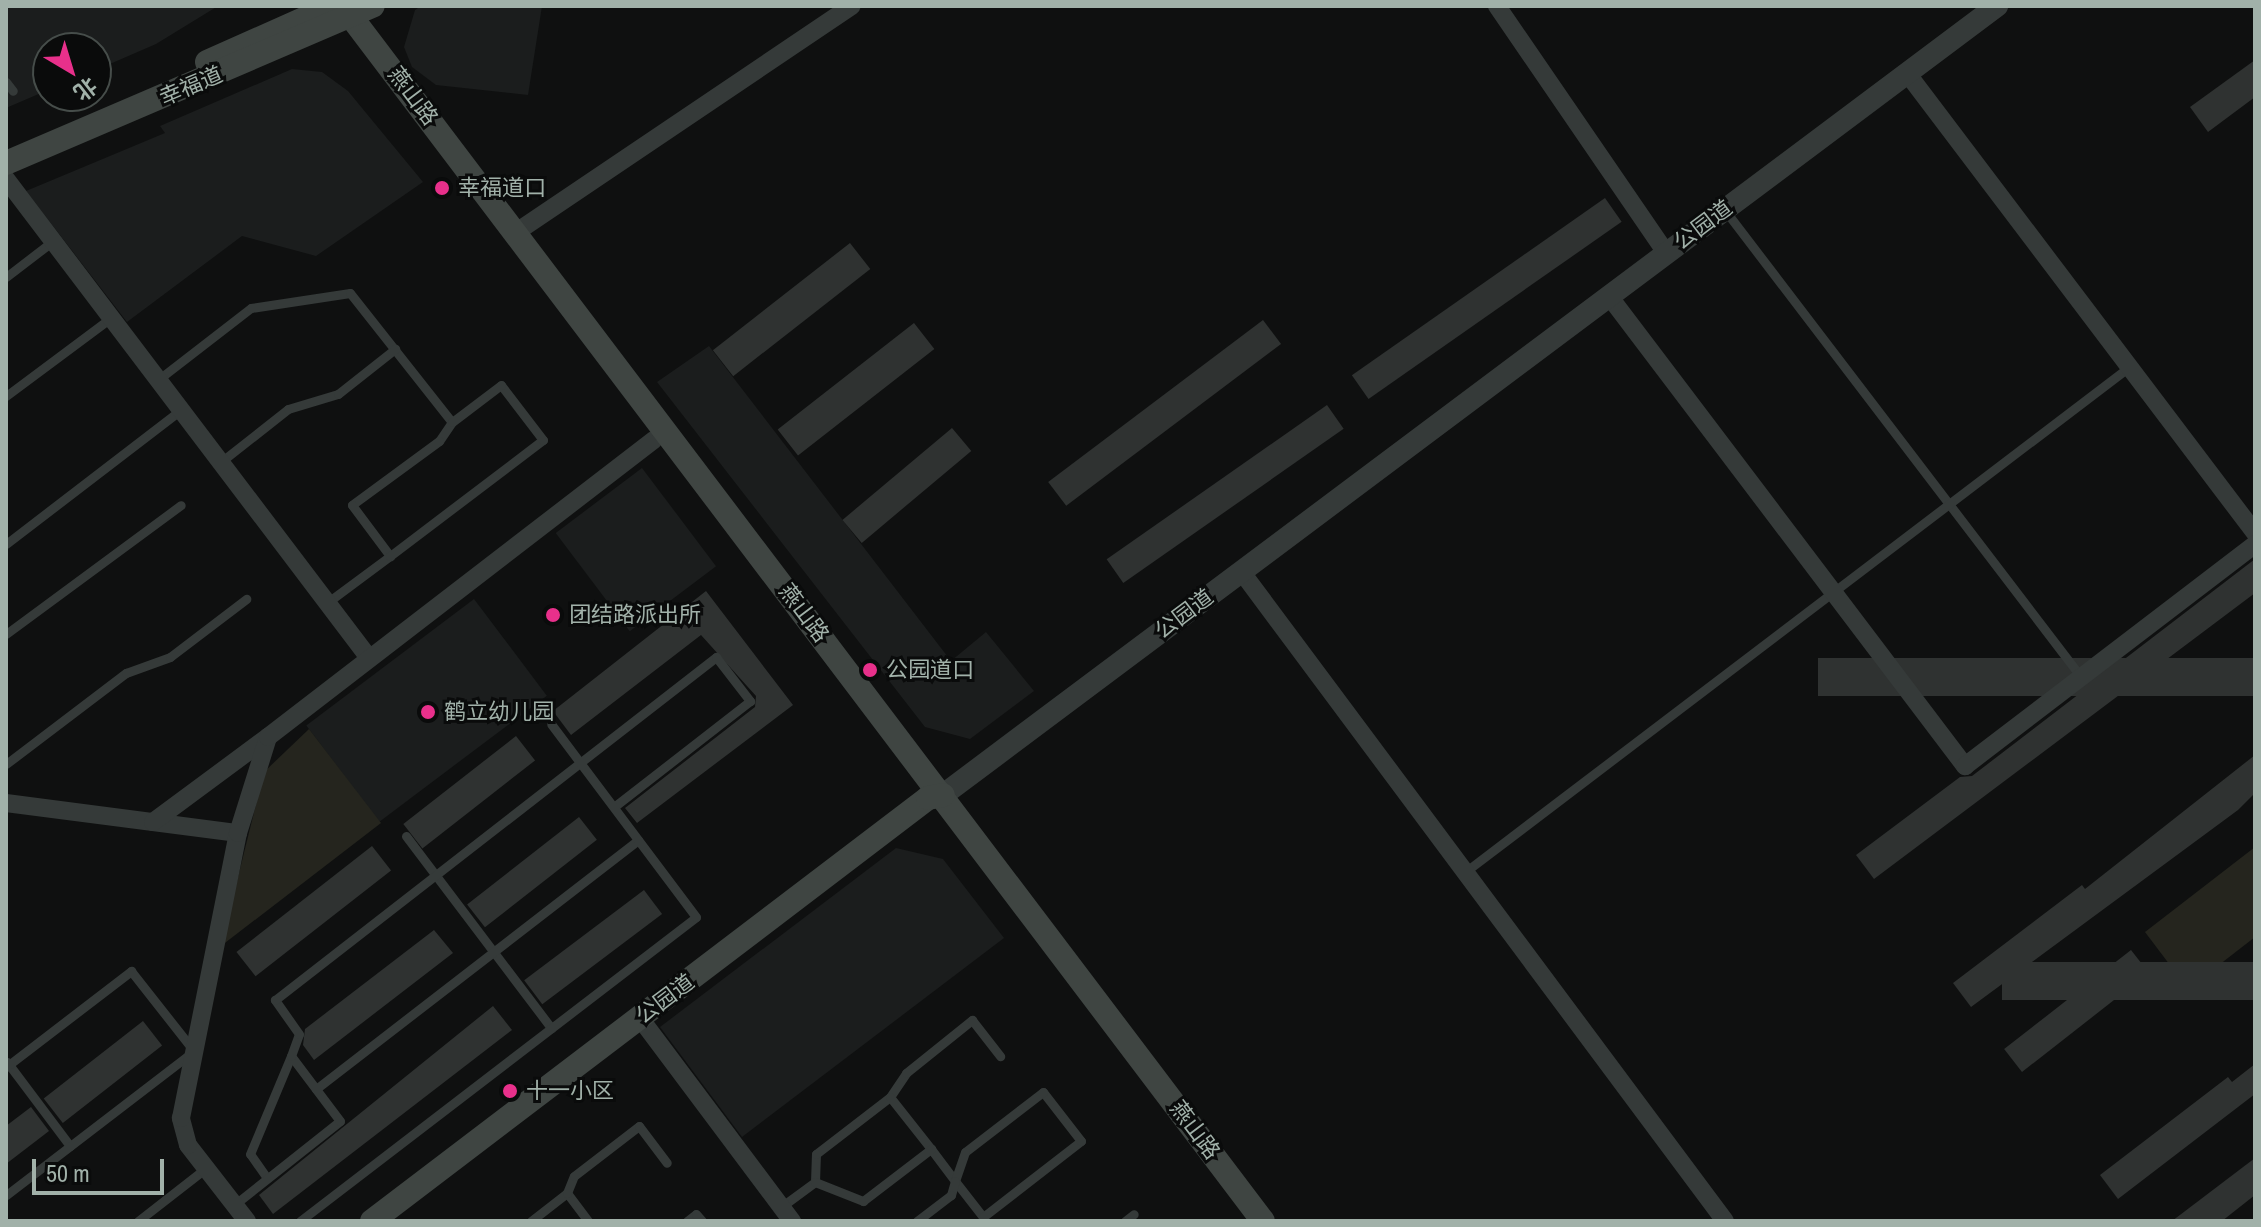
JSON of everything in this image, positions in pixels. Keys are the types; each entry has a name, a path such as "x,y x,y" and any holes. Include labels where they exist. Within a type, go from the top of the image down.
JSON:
{"main road":[{"name":"燕山路","path":"343,11 515,233 935,796 1244,1221"},
{"name":"燕山路","path":"343,11 654,440 935,796 1263,1221"},
{"name":"幸福道","path":"6,150 343,11"},
{"name":"幸福道","path":"6,163 343,11"},
{"name":"公园道","path":"372,1221 935,796"}],"street":[{"path":"515,233 852,6"},
{"path":"1497,6 1666,253"},
{"name":"公园道","path":"935,796 1997,6"},
{"path":"1907,73 2255,533"},
{"path":"6,179 369,658"},
{"path":"1609,296 1965,766 2255,544"},
{"path":"153,822 654,440"},
{"path":"1241,571 1725,1221"},
{"path":"247,1221 188,1145 181,1118 238,833 268,737"},
{"path":"6,803 238,833"},
{"path":"640,1018 787,1214"}],"lane":[{"path":"1724,209 2081,677"},
{"path":"6,277 53,241"},
{"path":"159,379 251,308 350,293 452,422"},
{"path":"6,396 112,317"},
{"path":"222,461 288,409 338,394 395,349"},
{"path":"1465,872 2129,367"},
{"path":"328,602 390,556 543,440 501,385 452,422 439,441 352,505 390,556"},
{"path":"6,544 182,409"},
{"path":"6,634 181,505"},
{"path":"6,764 126,673 170,657 246,599"},
{"path":"267,1178 250,1154 299,1034 275,1000 716,657 750,701 614,807"},
{"path":"300,1221 696,917 551,724"},
{"path":"406,836 551,1028"},
{"path":"316,1089 638,840"},
{"path":"6,1195 70,1146 194,1051 131,971 7,1064 70,1146"},
{"path":"787,1214 815,1182 816,1154 890,1097 906,1073 972,1020 1000,1056"},
{"path":"234,1205 340,1121 291,1056"},
{"path":"890,1097 931,1149 955,1181 983,1219 1081,1141 1043,1092 965,1152 955,1181 951,1195 917,1221"},
{"path":"531,1221 567,1193 574,1176 639,1126 667,1163"},
{"path":"815,1182 863,1201 931,1149"},
{"path":"138,1221 206,1168"},
{"path":"567,1193 588,1221"},
{"path":"687,1221 696,1214 702,1221"},
{"path":"1125,1221 1134,1214"}],"shaded area":[{"path":"6,6 218,6 156,44 112,63 112,32 32,32 32,97 6,108"},
{"path":"421,6 542,6 528,95 436,85 412,67 404,47 415,10"},
{"path":"292,69 322,72 348,91 423,182 316,256 242,236 127,322 26,191 165,133 160,126"},
{"path":"709,346 951,661 986,632 1034,691 970,739 925,727 657,382"},
{"path":"642,468 716,566 630,631 556,533"},
{"name":"鹤立幼儿园","path":"474,599 547,696 379,822 306,725"},
{"path":"309,729 381,823 221,946 264,772"},
{"path":"2255,847 2255,937 2188,989 2145,932"},
{"path":"896,848 943,859 1004,938 742,1137 660,1027"}],"building":[{"path":"2255,60 2255,97 2208,132 2190,107"},
{"path":"1605,198 1622,222 1369,399 1352,375"},
{"path":"850,243 870,269 733,376 713,350"},
{"path":"1263,320 1281,344 1066,506 1048,482"},
{"path":"914,323 934,349 798,456 778,430"},
{"path":"1327,405 1344,429 1123,583 1107,559"},
{"path":"952,428 971,451 862,543 842,520"},
{"path":"2255,559 2255,593 1874,879 1856,855 1960,777 1972,776"},
{"path":"706,591 793,705 637,823 625,808 755,707 756,696 701,635 571,735 553,711"},
{"path":"1818,658 2255,658 2255,696 1818,696"},
{"path":"516,736 535,760 422,848 403,824"},
{"path":"2255,755 2255,793 2238,810 1971,1007 1953,983 2082,885 2085,889"},
{"path":"579,817 597,840 485,927 467,904"},
{"path":"372,846 391,870 256,976 236,952"},
{"path":"644,890 662,914 542,1004 524,980"},
{"path":"434,930 453,953 314,1060 303,1045 305,1029"},
{"path":"2131,950 2149,973 2022,1072 2004,1049"},
{"path":"2002,962 2255,962 2255,1000 2002,1000"},
{"path":"493,1006 512,1030 273,1214 259,1195"},
{"path":"143,1021 162,1045 63,1123 44,1099"},
{"path":"2255,1064 2255,1094 2118,1199 2100,1175 2228,1077 2232,1082"},
{"path":"31,1107 49,1131 6,1164 6,1126"},
{"path":"2255,1158 2255,1195 2222,1221 2172,1221"}],"place":[{"name":"幸福道口","path":"442,188"},
{"name":"团结路派出所","path":"553,615"},
{"name":"公园道口","path":"870,670"},
{"name":"鹤立幼儿园","path":"428,712"},
{"name":"十一小区","path":"510,1091"}]}
